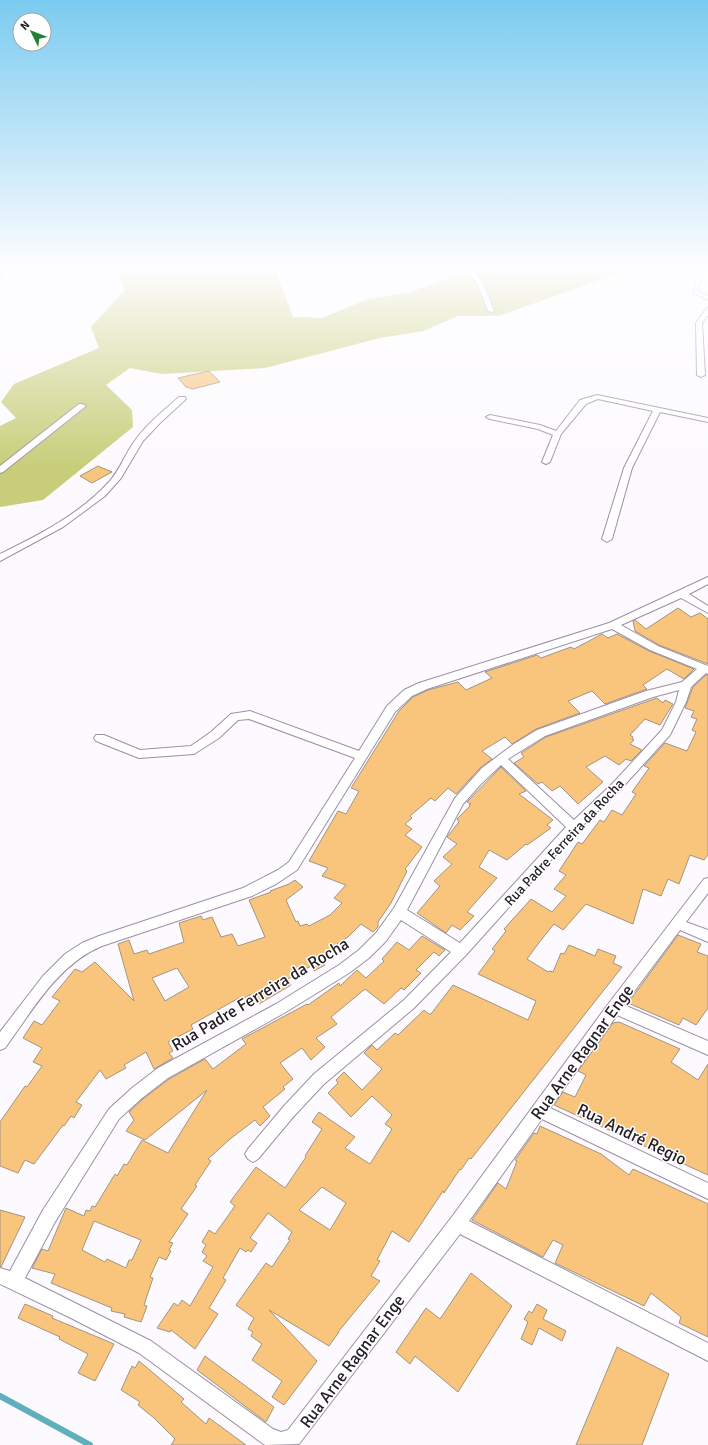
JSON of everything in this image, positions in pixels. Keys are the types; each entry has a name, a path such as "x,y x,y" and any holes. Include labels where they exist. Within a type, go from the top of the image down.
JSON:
{"street":[{"path":"699,334 701,375"},
{"path":"546,462 557,434 582,402 597,397 708,420"},
{"path":"0,558 51,532 101,494 121,474 134,447 141,438 182,399"},
{"path":"0,470 82,406"},
{"path":"607,539 628,468 657,410"},
{"path":"490,417 540,427 557,434"},
{"path":"0,1043 51,976 68,959 82,949 101,940 239,895 270,882 293,866 391,709 408,693 423,686 613,625 682,594 708,580"},
{"path":"682,594 708,610"},
{"path":"613,625 654,648 706,669"},
{"name":"Rua Padre Ferreira da Rocha","path":"7,1279 114,1114 137,1093 163,1073 281,1008 344,969 364,954 381,937 399,912 459,801 470,787 501,759 527,740 541,733 650,694 686,685 706,669"},
{"name":"Rua Padre Ferreira da Rocha","path":"252,1154 289,1111 319,1080 409,1004 461,951 574,827 617,786 666,732 681,702 686,685"},
{"path":"100,738 140,754 194,750 235,717 250,715 362,756"},
{"path":"501,759 574,827"},
{"name":"Rua Arne Ragnar Enge","path":"7,1279 145,1347 268,1437 281,1441 293,1438 457,1224 614,1007 708,883"},
{"path":"399,912 461,951"},
{"path":"678,924 708,936"},
{"path":"614,1007 708,1048"},
{"name":"Rua André Regio","path":"539,1110 708,1191"},
{"path":"457,1224 708,1352"}],"green space":[{"path":"94,334 402,334 380,338 265,368 162,374 130,368 106,385 132,410 133,427 43,500 0,507 0,426 16,418 1,402 14,384 99,348"}],"building":[{"path":"209,371 220,382 193,389 186,387 178,378"},
{"path":"98,466 112,472 92,483 80,476"},
{"path":"678,608 691,617 700,613 708,619 708,664 659,645 635,631 633,621 635,620 646,629"},
{"path":"602,634 608,638 617,634 649,651 694,669 684,679 667,669 643,685 647,689 605,704 592,691 568,701 580,713 536,729 512,744 505,737 482,751 492,759 481,767 456,794 448,788 435,801 431,798 410,816 412,818 405,824 412,829 405,835 422,847 405,869 407,871 391,903 378,922 378,927 373,932 361,924 348,937 337,944 339,946 319,958 325,965 314,971 311,966 288,979 291,985 259,1004 252,994 240,1000 239,998 191,1025 193,1029 168,1042 173,1051 169,1053 173,1058 154,1069 146,1052 124,1065 126,1068 106,1079 100,1070 76,1102 82,1105 74,1118 71,1116 64,1126 63,1125 34,1164 25,1160 18,1173 0,1166 0,1122 25,1086 27,1087 42,1066 33,1062 42,1048 23,1038 34,1021 42,1025 60,1001 52,997 75,969 82,972 95,962 134,1001 118,944 129,940 134,954 147,950 149,954 184,942 179,923 201,916 203,920 212,917 221,937 232,934 238,946 265,937 249,900 271,892 270,891 289,884 295,880 303,887 286,900 296,922 298,921 300,926 307,924 309,926 330,915 342,903 334,898 346,885 322,876 328,868 309,861 338,811 346,814 359,791 351,788 399,711 413,697 428,690 458,682 466,690 492,678 485,672 537,655 541,658 571,647 574,649","holes":["177,968 189,987 165,1001 152,978"]},
{"path":"706,675 708,675 708,855 704,860 690,855 679,884 668,879 661,896 643,889 633,924 586,904 563,930 554,924 538,944 527,959 548,972 553,972 561,953 564,954 569,945 595,956 598,949 616,956 613,963 622,967 471,1159 469,1158 461,1170 460,1169 444,1193 443,1191 409,1242 392,1231 377,1260 380,1261 371,1276 380,1281 338,1332 329,1346 269,1310 317,1361 284,1405 272,1397 282,1381 252,1360 262,1344 251,1336 253,1332 248,1329 254,1318 236,1305 266,1263 272,1267 290,1240 288,1239 292,1232 268,1213 250,1238 257,1243 251,1252 248,1250 246,1252 240,1248 223,1278 226,1280 209,1308 218,1314 195,1349 171,1330 170,1332 157,1328 174,1303 178,1306 182,1300 190,1306 213,1267 203,1261 207,1256 202,1252 206,1245 202,1242 209,1230 215,1234 235,1206 230,1202 256,1167 285,1188 306,1157 305,1156 322,1129 312,1122 319,1112 355,1137 345,1148 370,1164 392,1129 385,1124 392,1115 372,1096 351,1117 328,1093 338,1083 336,1080 344,1072 362,1090 382,1069 364,1053 372,1045 377,1050 395,1033 398,1035 424,1010 431,1014 453,985 528,1020 536,1001 478,974 495,951 492,949 506,931 504,929 531,899 552,912 566,896 554,889 566,875 559,871 578,842 582,844 600,820 604,822 612,810 622,815 636,794 632,792 649,768 644,766 665,743 687,751 696,732 692,730 697,719 691,717 694,711 685,708 693,687","holes":["322,1187 346,1203 330,1230 299,1210"]},
{"path":"657,698 663,703 665,700 673,704 660,725 645,719 630,735 634,740 630,744 642,750 631,761 626,759 619,765 605,756 586,767 603,782 578,804 560,786 552,791 542,782 538,784 514,763 524,757 521,753 546,737"},
{"path":"501,767 526,791 519,794 553,820 547,825 551,828 527,845 526,844 507,860 489,850 479,867 497,878 467,912 474,916 460,930 452,925 446,933 417,913 440,886 434,881 452,864 443,857 457,844 447,837 459,822 457,819 470,806 469,805 471,804 467,802"},
{"path":"678,935 701,944 697,952 708,956 708,1008 696,1025 683,1018 679,1025 628,1003"},
{"path":"422,936 445,950 439,956 434,952 416,970 421,973 404,990 401,988 384,1004 365,989 331,1017 337,1024 316,1038 325,1047 311,1060 302,1048 280,1063 293,1079 283,1087 285,1089 263,1107 270,1116 260,1126 255,1120 230,1139 208,1159 211,1161 195,1185 197,1186 181,1209 188,1214 169,1242 173,1243 169,1250 171,1251 166,1260 159,1257 150,1277 153,1278 144,1305 147,1306 141,1322 124,1317 125,1314 111,1311 112,1308 51,1283 55,1274 32,1268 42,1249 48,1251 66,1208 84,1216 86,1210 90,1211 92,1206 95,1207 115,1174 117,1176 124,1164 127,1165 142,1140 168,1153 207,1090 145,1140 126,1131 134,1120 129,1112 143,1099 169,1079 205,1059 213,1069 246,1044 242,1039 307,1004 308,1005 339,983 340,986 357,970 366,978 384,961 382,959 397,942 409,950","holes":["94,1221 141,1240 132,1260 129,1260 126,1268 107,1259 105,1262 82,1250"]},
{"path":"619,1022 680,1049 671,1062 698,1080 708,1064 708,1175 554,1105 563,1092 575,1097 586,1075 578,1071 613,1023"},
{"path":"540,1126 601,1154 629,1175 633,1169 708,1204 708,1337 679,1323 681,1317 651,1293 644,1306 555,1263 563,1245 553,1240 543,1257 472,1220 498,1183 506,1189 517,1161 515,1160 534,1133 537,1134"},
{"path":"0,1210 25,1217 1,1267 0,1267"},
{"path":"471,1273 512,1306 458,1392 415,1356 410,1364 396,1352 426,1308 440,1319"},
{"path":"25,1304 53,1316 52,1318 114,1344 95,1381 78,1373 88,1354 59,1339 60,1337 18,1318"},
{"path":"537,1304 547,1310 543,1319 566,1331 562,1341 539,1328 532,1345 521,1339 528,1322 524,1319 529,1311 532,1313"},
{"path":"617,1347 669,1374 642,1445 576,1445"},
{"path":"205,1356 274,1407 266,1422 197,1370"},
{"path":"139,1361 184,1399 181,1402 206,1424 209,1418 246,1445 171,1445 175,1439 154,1418 138,1405 140,1402 121,1390 132,1366 135,1368"}],"waterway":[{"path":"0,1396 90,1445"}]}
